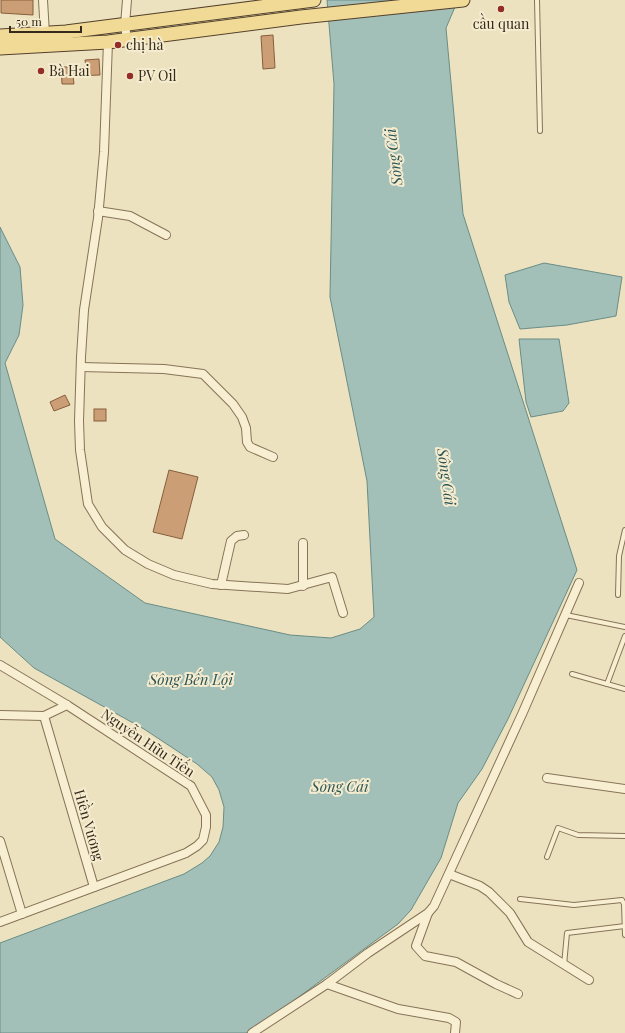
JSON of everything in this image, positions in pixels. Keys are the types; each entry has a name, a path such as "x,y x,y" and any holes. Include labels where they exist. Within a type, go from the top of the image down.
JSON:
{"main road":[{"path":"0,36 44,34 125,25 314,0"},
{"path":"0,48 108,42 270,21 463,0"}],"street":[{"path":"43,0 44,34"},
{"path":"127,0 125,25 127,40"},
{"path":"108,42 104,152 98,211 84,310 81,367 79,421 82,473 88,504 102,527 125,550 148,564 187,579 221,585 288,589 332,577 343,612"},
{"path":"98,211 130,216 166,235"},
{"path":"81,367 164,369 203,374 233,404 242,417 246,428 247,442 250,448 273,457"},
{"path":"221,585 231,541 244,535"},
{"path":"303,543 303,586"},
{"path":"252,1033 328,984 368,953 428,913 434,906 566,615 579,583"},
{"name":"Nguyễn Hữu Tiến","path":"0,665 67,706 191,786 206,815 202,840 197,846 186,853 142,871 94,888"},
{"path":"0,715 44,716 67,706"},
{"name":"Hiền Vương","path":"44,716 94,888"},
{"path":"547,778 625,789"},
{"path":"0,841 22,914"},
{"path":"449,874 480,886 489,892 510,914 528,942 589,980"},
{"path":"0,922 94,888"},
{"path":"428,913 416,946 425,956 456,962 496,984 518,994"},
{"path":"328,984 398,1009 449,1018 456,1022 455,1033"}],"lane":[{"path":"537,0 540,131"},
{"path":"618,595 620,556 625,530"},
{"path":"566,615 625,627"},
{"path":"607,684 625,636"},
{"path":"572,674 625,689"},
{"path":"547,857 558,828 578,835 625,836"},
{"path":"520,899 574,905 619,900 624,901 625,936"},
{"path":"564,965 568,933 625,926"}],"water":[{"name":"Sông Cái","path":"327,0 458,0 446,28 463,214 577,570 508,719 482,769 458,803 441,858 411,910 398,924 262,1024 246,1033 0,1033 0,943 184,874 202,863 210,856 219,842 223,827 224,807 219,790 212,777 197,764 144,729 34,668 0,637 0,227 20,267 23,305 19,335 5,363 55,539 145,603 290,635 331,638 360,629 374,617 367,481 330,297 334,84"},
{"path":"544,263 622,277 616,316 567,325 520,329 509,302 505,275"},
{"path":"519,339 559,339 569,403 563,411 531,417 526,402"}],"building":[{"path":"1,0 33,0 33,15 1,13"},
{"path":"273,35 275,68 263,69 261,36"},
{"path":"99,59 100,75 73,76 74,84 62,84 61,67 86,67 85,60"},
{"path":"65,395 70,405 54,411 50,402"},
{"path":"94,409 106,409 106,421 94,421"},
{"path":"169,470 198,477 182,539 153,532"}],"place":[{"name":"cầu quan","path":"501,9"},
{"name":"chị hà","path":"118,45"},
{"name":"Bà Hai","path":"41,71"},
{"name":"PV Oil","path":"130,76"}],"water label":[{"name":"Sông Bến Lội","path":"191,680"}]}
